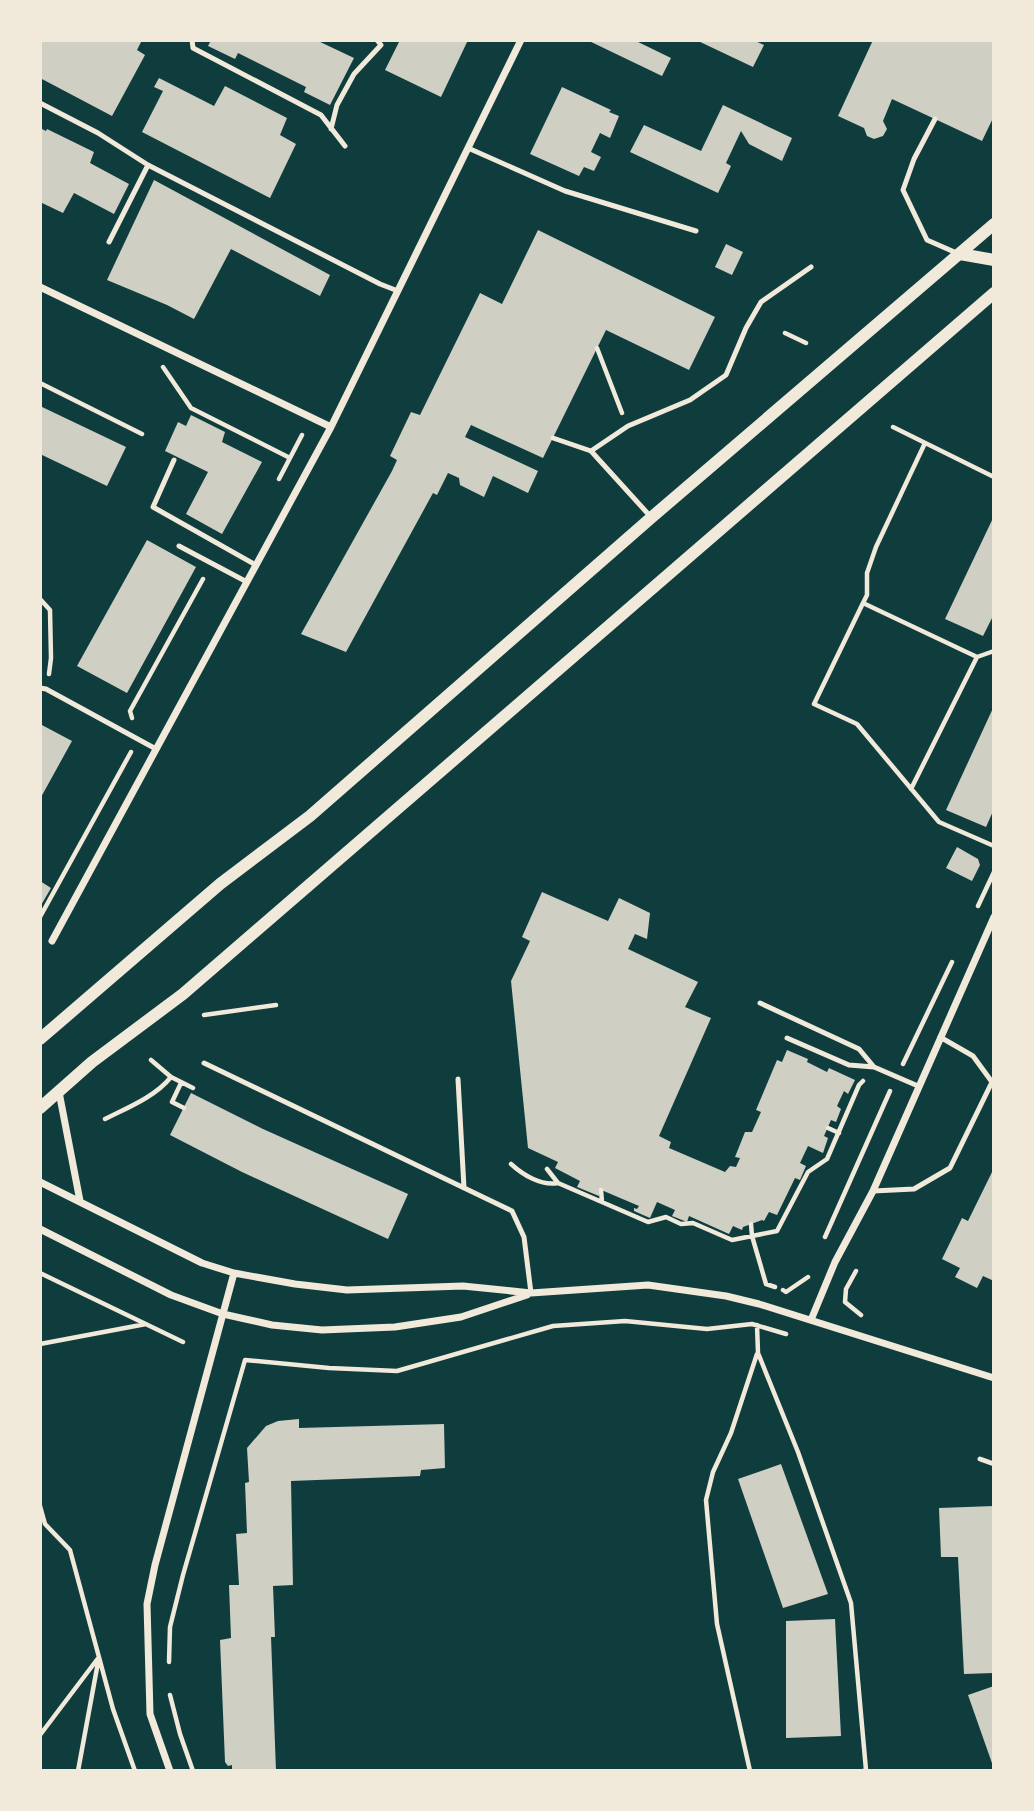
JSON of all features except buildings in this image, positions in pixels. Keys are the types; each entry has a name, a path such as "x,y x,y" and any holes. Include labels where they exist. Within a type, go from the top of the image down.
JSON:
{"street":[{"path":"52,941 331,427 521,40"},
{"path":"40,1039 220,884 310,816 652,517 994,224"},
{"path":"960,254 994,260"},
{"path":"40,287 331,427"},
{"path":"40,1108 92,1062 183,994 994,293"},
{"path":"811,1320 835,1262 873,1191 994,917"},
{"path":"59,1092 80,1201"},
{"path":"40,1182 202,1263 234,1273 346,1290 463,1286 531,1293 648,1285 726,1296 759,1304 994,1378"},
{"path":"40,1228 171,1295 223,1314 272,1325 322,1330 395,1327 461,1317 531,1293"},
{"path":"170,1771 150,1714 147,1604 155,1565 234,1273"}],"lane":[{"path":"192,40 193,48 321,115 345,146"},
{"path":"331,129 337,105 354,74 380,42"},
{"path":"40,103 98,133 148,165 398,292"},
{"path":"935,119 914,159 903,190 928,240 960,254"},
{"path":"468,148 565,191 696,231"},
{"path":"109,242 148,165"},
{"path":"591,451 628,426 690,400 726,375 746,328 761,302 811,267"},
{"path":"553,438 591,451 652,517"},
{"path":"174,460 153,508 256,565"},
{"path":"179,546 247,582"},
{"path":"43,689 156,749"},
{"path":"760,1003 859,1049 874,1067"},
{"path":"873,1191 914,1189 950,1168 992,1082 973,1056 940,1037"},
{"path":"787,1038 849,1065 874,1067 918,1086"},
{"path":"204,1063 512,1211 524,1237 531,1293"},
{"path":"457,1079 464,1188"},
{"path":"980,1459 994,1464"}],"path":[{"path":"785,333 806,343"},
{"path":"597,348 614,393"},
{"path":"151,362 163,368 191,408 290,458"},
{"path":"40,383 142,434"},
{"path":"893,427 994,477"},
{"path":"278,482 302,435"},
{"path":"925,443 876,547 867,573 867,595 814,704 857,724 939,822 994,846"},
{"path":"40,917 138,739 130,711 203,578 222,589 231,573"},
{"path":"40,599 50,610 51,658 43,689"},
{"path":"863,603 977,657"},
{"path":"911,789 977,657 994,651"},
{"path":"204,1015 276,1006"},
{"path":"547,1170 558,1183 648,1222 666,1217 681,1224 693,1223 732,1240 776,1231 808,1172 827,1159 859,1086 874,1067 907,1056"},
{"path":"151,1060 171,1077 193,1088"},
{"path":"105,1119 143,1100 171,1077"},
{"path":"181,1083 172,1102 184,1108"},
{"path":"828,1128 839,1133"},
{"path":"511,1164 520,1172 549,1185 558,1183"},
{"path":"601,1190 602,1202"},
{"path":"751,1224 766,1284"},
{"path":"856,1270 846,1289 845,1303 860,1315 871,1318"},
{"path":"40,1273 183,1342"},
{"path":"169,1665 170,1627 179,1588 245,1360 397,1371 553,1326 625,1321 707,1329 755,1324 758,1353 798,1452 851,1603 866,1771"},
{"path":"40,1344 147,1324"},
{"path":"750,1771 717,1624 706,1500 713,1472 731,1433 758,1353"},
{"path":"40,1506 45,1524 70,1550 113,1709 135,1771"},
{"path":"40,1530 45,1524"},
{"path":"40,1735 99,1657"},
{"path":"78,1771 99,1657"},
{"path":"168,1690 194,1771"}]}
